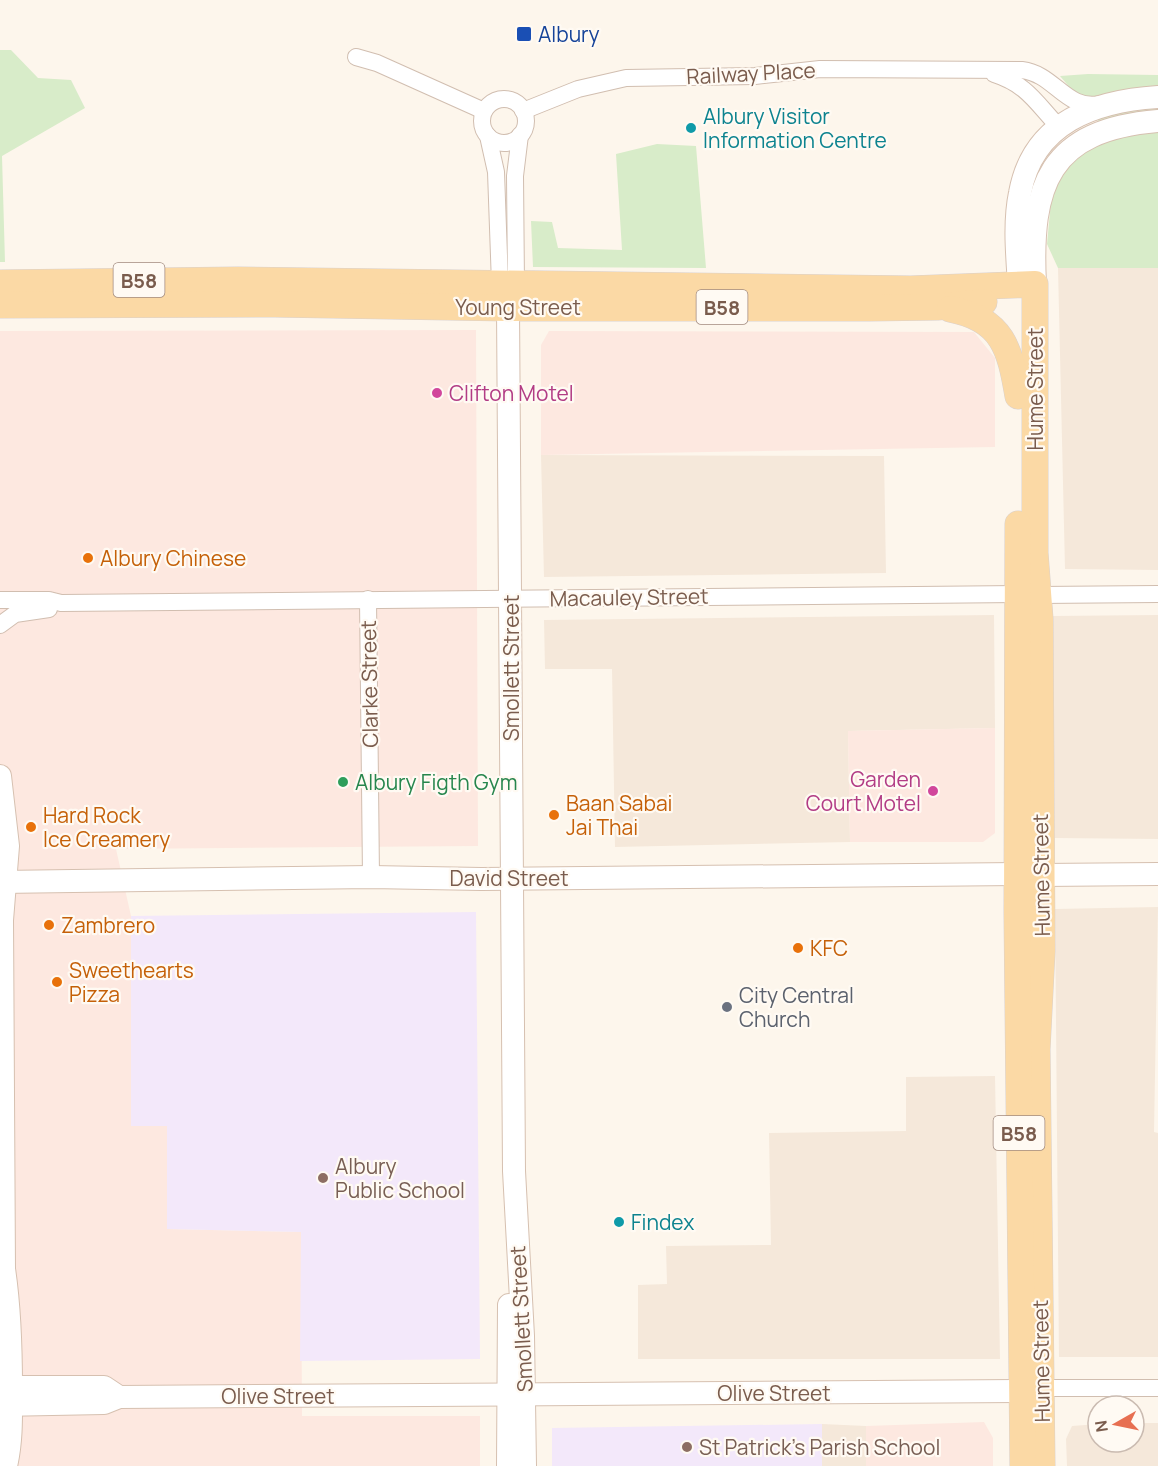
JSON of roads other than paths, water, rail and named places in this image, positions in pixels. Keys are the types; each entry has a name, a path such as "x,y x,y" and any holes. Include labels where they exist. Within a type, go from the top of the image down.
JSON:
{"main road":[{"name":"Young Street","path":"0,283 238,280 937,307 1027,292"},
{"name":"Young Street","path":"0,305 275,303 508,292 911,289 1027,292"},
{"name":"Hume Street","path":"1023,1466 1031,1390 1028,595 1018,396 1027,292"},
{"name":"Hume Street","path":"1027,292 1035,553 1028,595"},
{"name":"B58","path":"937,307 975,315 1002,338 1012,362 1018,396"},
{"name":"Hume Street","path":"1031,1390 1042,1466"}],"street":[{"path":"356,57 390,68 484,111"},
{"name":"Railway Place","path":"523,111 578,89 626,78 755,76 820,69 984,71 1015,69 1036,73 1080,105 1097,105 1119,100"},
{"name":"Railway Place","path":"984,71 1021,85 1059,127"},
{"path":"1027,292 1017,217 1020,189 1036,154 1059,127 1083,111 1119,100 1158,97"},
{"path":"501,99 514,102 523,111 525,124 520,135 515,176 508,292 496,172 488,136 482,123 484,111 489,105 501,99"},
{"path":"1059,127 1074,129 1114,115 1158,111"},
{"path":"1027,292 1035,217 1040,197 1054,170 1079,143 1102,131 1122,125 1158,121"},
{"path":"488,136 501,142 514,140 520,135"},
{"name":"Smollett Street","path":"508,292 514,1171 507,1339 525,1466"},
{"name":"Macauley Street","path":"0,600 49,600 61,603 1158,594"},
{"name":"Clarke Street","path":"368,599 371,877"},
{"name":"Macauley Street","path":"0,625 15,614 49,609 61,603"},
{"path":"0,776 7,822 2,920 4,1269 10,1312 5,1396 10,1448 6,1466"},
{"name":"David Street","path":"3,882 371,877 512,879 1158,874"},
{"name":"Olive Street","path":"5,1396 104,1403 119,1397 1158,1388"},
{"name":"Smollett Street","path":"508,1466 516,1395"}],"place":[{"name":"Albury","path":"524,34"},
{"name":"Albury Visitor Information Centre","path":"691,128"},
{"name":"Clifton Motel","path":"437,393"},
{"name":"Albury Chinese","path":"88,558"},
{"name":"Albury Figth Gym","path":"343,782"},
{"name":"Garden Court Motel","path":"933,791"},
{"name":"Baan Sabai Jai Thai","path":"554,815"},
{"name":"Hard Rock Ice Creamery","path":"31,827"},
{"name":"Zambrero","path":"49,925"},
{"name":"KFC","path":"798,948"},
{"name":"Sweethearts Pizza","path":"57,982"},
{"name":"City Central Church","path":"727,1007"},
{"name":"Albury Public School","path":"323,1178"},
{"name":"Findex","path":"619,1222"},
{"name":"St Patrick's Parish School","path":"687,1447"}]}
